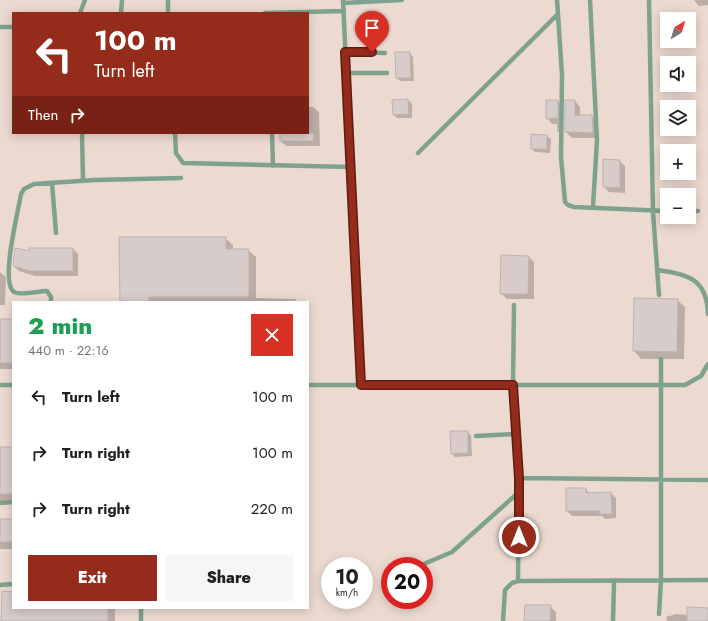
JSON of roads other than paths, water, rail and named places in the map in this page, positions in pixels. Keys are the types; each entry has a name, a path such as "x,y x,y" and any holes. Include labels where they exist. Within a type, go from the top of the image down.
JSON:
{"lane":[{"path":"80,12 85,0"},
{"path":"121,12 122,0"},
{"path":"168,0 168,12"},
{"path":"361,385 343,1 402,0"},
{"path":"557,0 562,75 561,157 565,202 568,206 660,212"},
{"path":"590,0 597,140 593,207"},
{"path":"649,0 653,212 659,295"},
{"path":"304,12 344,11"},
{"path":"418,153 558,14"},
{"path":"0,27 12,27"},
{"path":"345,52 385,53"},
{"path":"346,73 387,73"},
{"path":"82,134 83,181"},
{"path":"175,134 177,157 183,162 273,166 351,167"},
{"path":"272,134 273,166"},
{"path":"51,301 51,297 47,291 19,294 12,291 6,282 6,256 21,194 28,185 83,181 181,178"},
{"path":"52,183 56,233"},
{"path":"658,270 682,274 695,281 704,290 708,304 708,314"},
{"path":"514,305 513,385 519,478 518,581"},
{"path":"659,614 661,580 661,359"},
{"path":"309,385 685,385 701,376 708,364"},
{"path":"0,385 12,385"},
{"path":"476,436 515,434"},
{"path":"519,478 708,480"},
{"path":"433,560 452,552 519,492"},
{"path":"0,503 12,502"},
{"path":"613,621 614,580"},
{"path":"503,621 506,590 512,583 518,581 708,580"},
{"path":"0,585 3,583 12,584"},
{"path":"141,609 141,621"}]}
